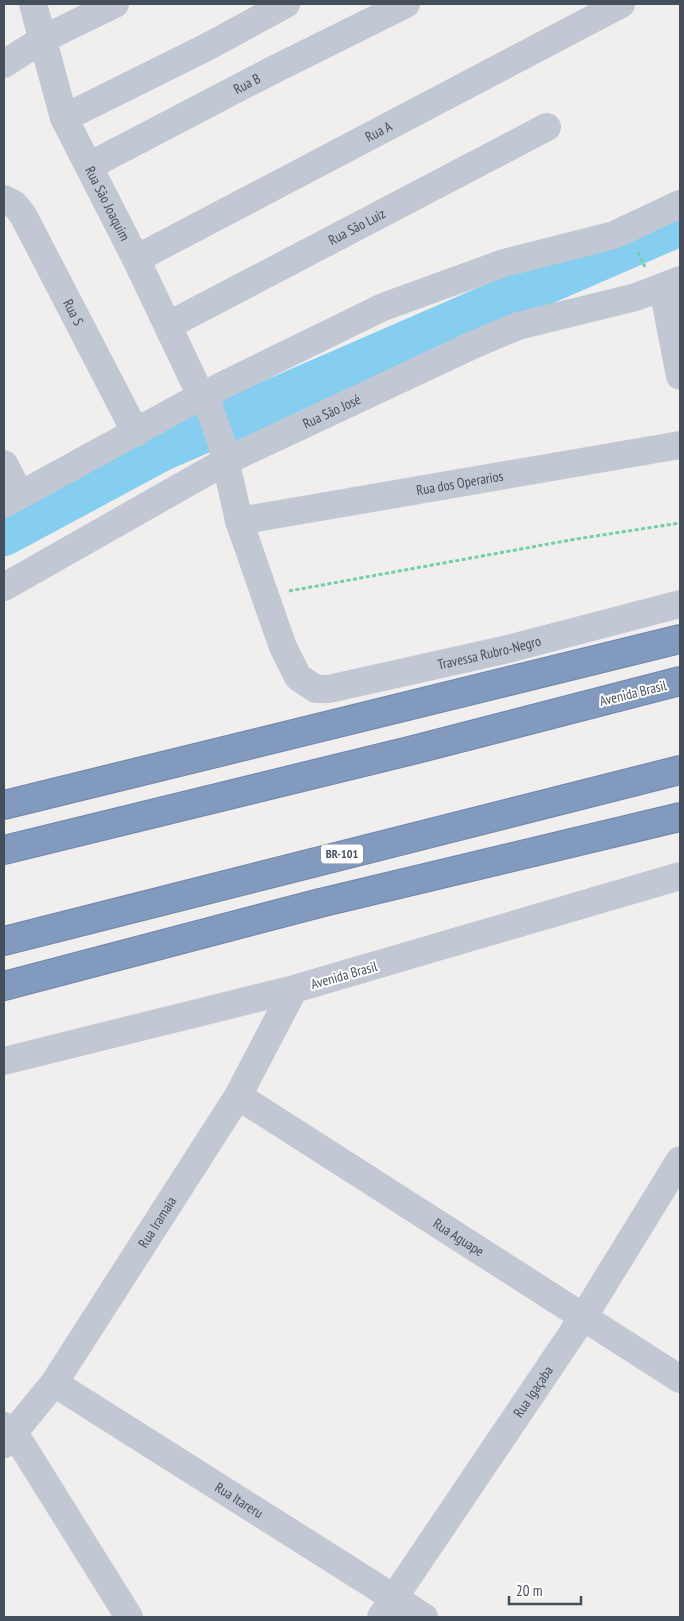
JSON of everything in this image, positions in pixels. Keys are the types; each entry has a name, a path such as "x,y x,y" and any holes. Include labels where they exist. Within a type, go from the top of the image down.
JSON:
{"highway":[{"path":"4,805 680,639"},
{"name":"Avenida Brasil","path":"4,850 413,750 680,681"},
{"name":"BR-101","path":"4,941 680,770"},
{"path":"4,986 320,903 680,817"}],"street":[{"name":"Rua São Joaquim","path":"33,4 64,118 205,400 224,453 239,521 264,596 282,648 298,677"},
{"path":"4,64 43,39 114,4"},
{"path":"64,118 286,4"},
{"name":"Rua B","path":"89,166 271,71 406,4"},
{"name":"Rua A","path":"136,259 621,4"},
{"name":"Rua São Luiz","path":"169,325 546,127"},
{"name":"Rua S","path":"4,199 14,204 23,215 136,432"},
{"path":"4,464 12,500 136,432 205,400 383,307 504,263 614,234 680,204"},
{"path":"663,280 680,376"},
{"name":"Rua São José","path":"4,587 224,453 518,326 579,313 663,280"},
{"name":"Rua dos Operarios","path":"239,521 680,445"},
{"name":"Travessa Rubro-Negro","path":"298,677 316,689 329,689 508,650 680,604"},
{"name":"Avenida Brasil","path":"4,1061 294,989 680,876"},
{"name":"Rua Iramaia","path":"7,1434 54,1383 238,1096 294,989"},
{"name":"Rua Aguape","path":"238,1096 680,1379"},
{"name":"Rua Igaçaba","path":"388,1608 584,1316 680,1160"},
{"name":"Rua Itareru","path":"54,1383 388,1608 424,1617"},
{"path":"7,1434 129,1617"}],"path":[{"path":"636,247 663,280"},
{"path":"264,596 576,539 680,523"}],"waterway":[{"path":"4,534 162,449 680,224"}]}
